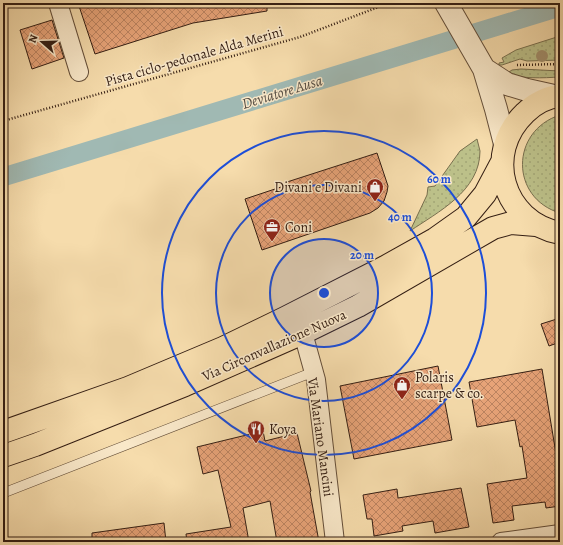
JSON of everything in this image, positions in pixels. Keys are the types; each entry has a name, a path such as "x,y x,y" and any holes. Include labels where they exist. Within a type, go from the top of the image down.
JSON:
{"main road":[{"name":"Via Circonvallazione Nuova","path":"3,432 128,388 223,348 385,267 435,239 466,217 485,194 515,122 533,106 557,96"},
{"name":"Via Circonvallazione Nuova","path":"503,153 504,181 511,198 522,213 536,225"},
{"name":"Via Circonvallazione Nuova","path":"3,456 35,445 185,385 303,333 358,306 493,228 512,223 536,225 560,233"}],"street":[{"path":"58,3 79,72"},
{"path":"446,3 484,69 497,113 503,153"},
{"path":"484,69 507,84 557,96"},
{"name":"Via Mariano Mancini","path":"303,333 312,372 316,380 335,542"},
{"path":"501,542 560,534"}],"lane":[{"path":"3,488 6,492 312,372"}],"path":[{"name":"Pista ciclo-pedonale Alda Merini","path":"3,121 300,37 389,3"},
{"path":"514,65 560,64"}],"green space":[{"path":"560,36 560,60 527,61 520,59 499,65 499,63 504,62 502,58 516,50"},
{"path":"512,70 560,71 560,77 540,78 506,74"},
{"path":"560,115 560,213 544,205 532,194 525,180 522,164 525,149 532,135 544,123"},
{"path":"477,139 480,151 478,165 473,178 465,189 456,199 410,231 427,195 428,187 435,186 460,151"}],"building":[{"path":"78,3 267,3 267,11 193,23 95,54"},
{"path":"52,20 64,58 32,69 20,30"},
{"path":"377,153 388,186 384,201 378,208 370,213 262,250 245,199 287,185 287,182"},
{"path":"560,318 560,342 549,346 541,324"},
{"name":"Polaris scarpe & co.","path":"438,366 452,440 354,459 340,386"},
{"path":"542,369 560,478 560,506 546,508 545,502 512,506 514,520 493,523 487,484 527,478 522,446 520,447 515,420 477,427 469,382"},
{"path":"263,431 265,441 297,433 311,491 319,542 277,542 270,501 243,508 249,542 187,542 186,534 231,527 218,470 203,474 197,447"},
{"path":"461,488 469,527 435,533 433,521 402,526 403,531 374,536 372,519 367,519 363,495 397,489 398,498"},
{"path":"164,523 166,542 92,542 92,533"}],"waterway":[{"name":"Deviatore Ausa","path":"3,177 560,7"}],"place":[{"name":"Divani e Divani","path":"375,202"},
{"name":"Coni","path":"272,242"},
{"name":"Polaris scarpe & co.","path":"402,400"},
{"name":"Koya","path":"256,444"}]}
